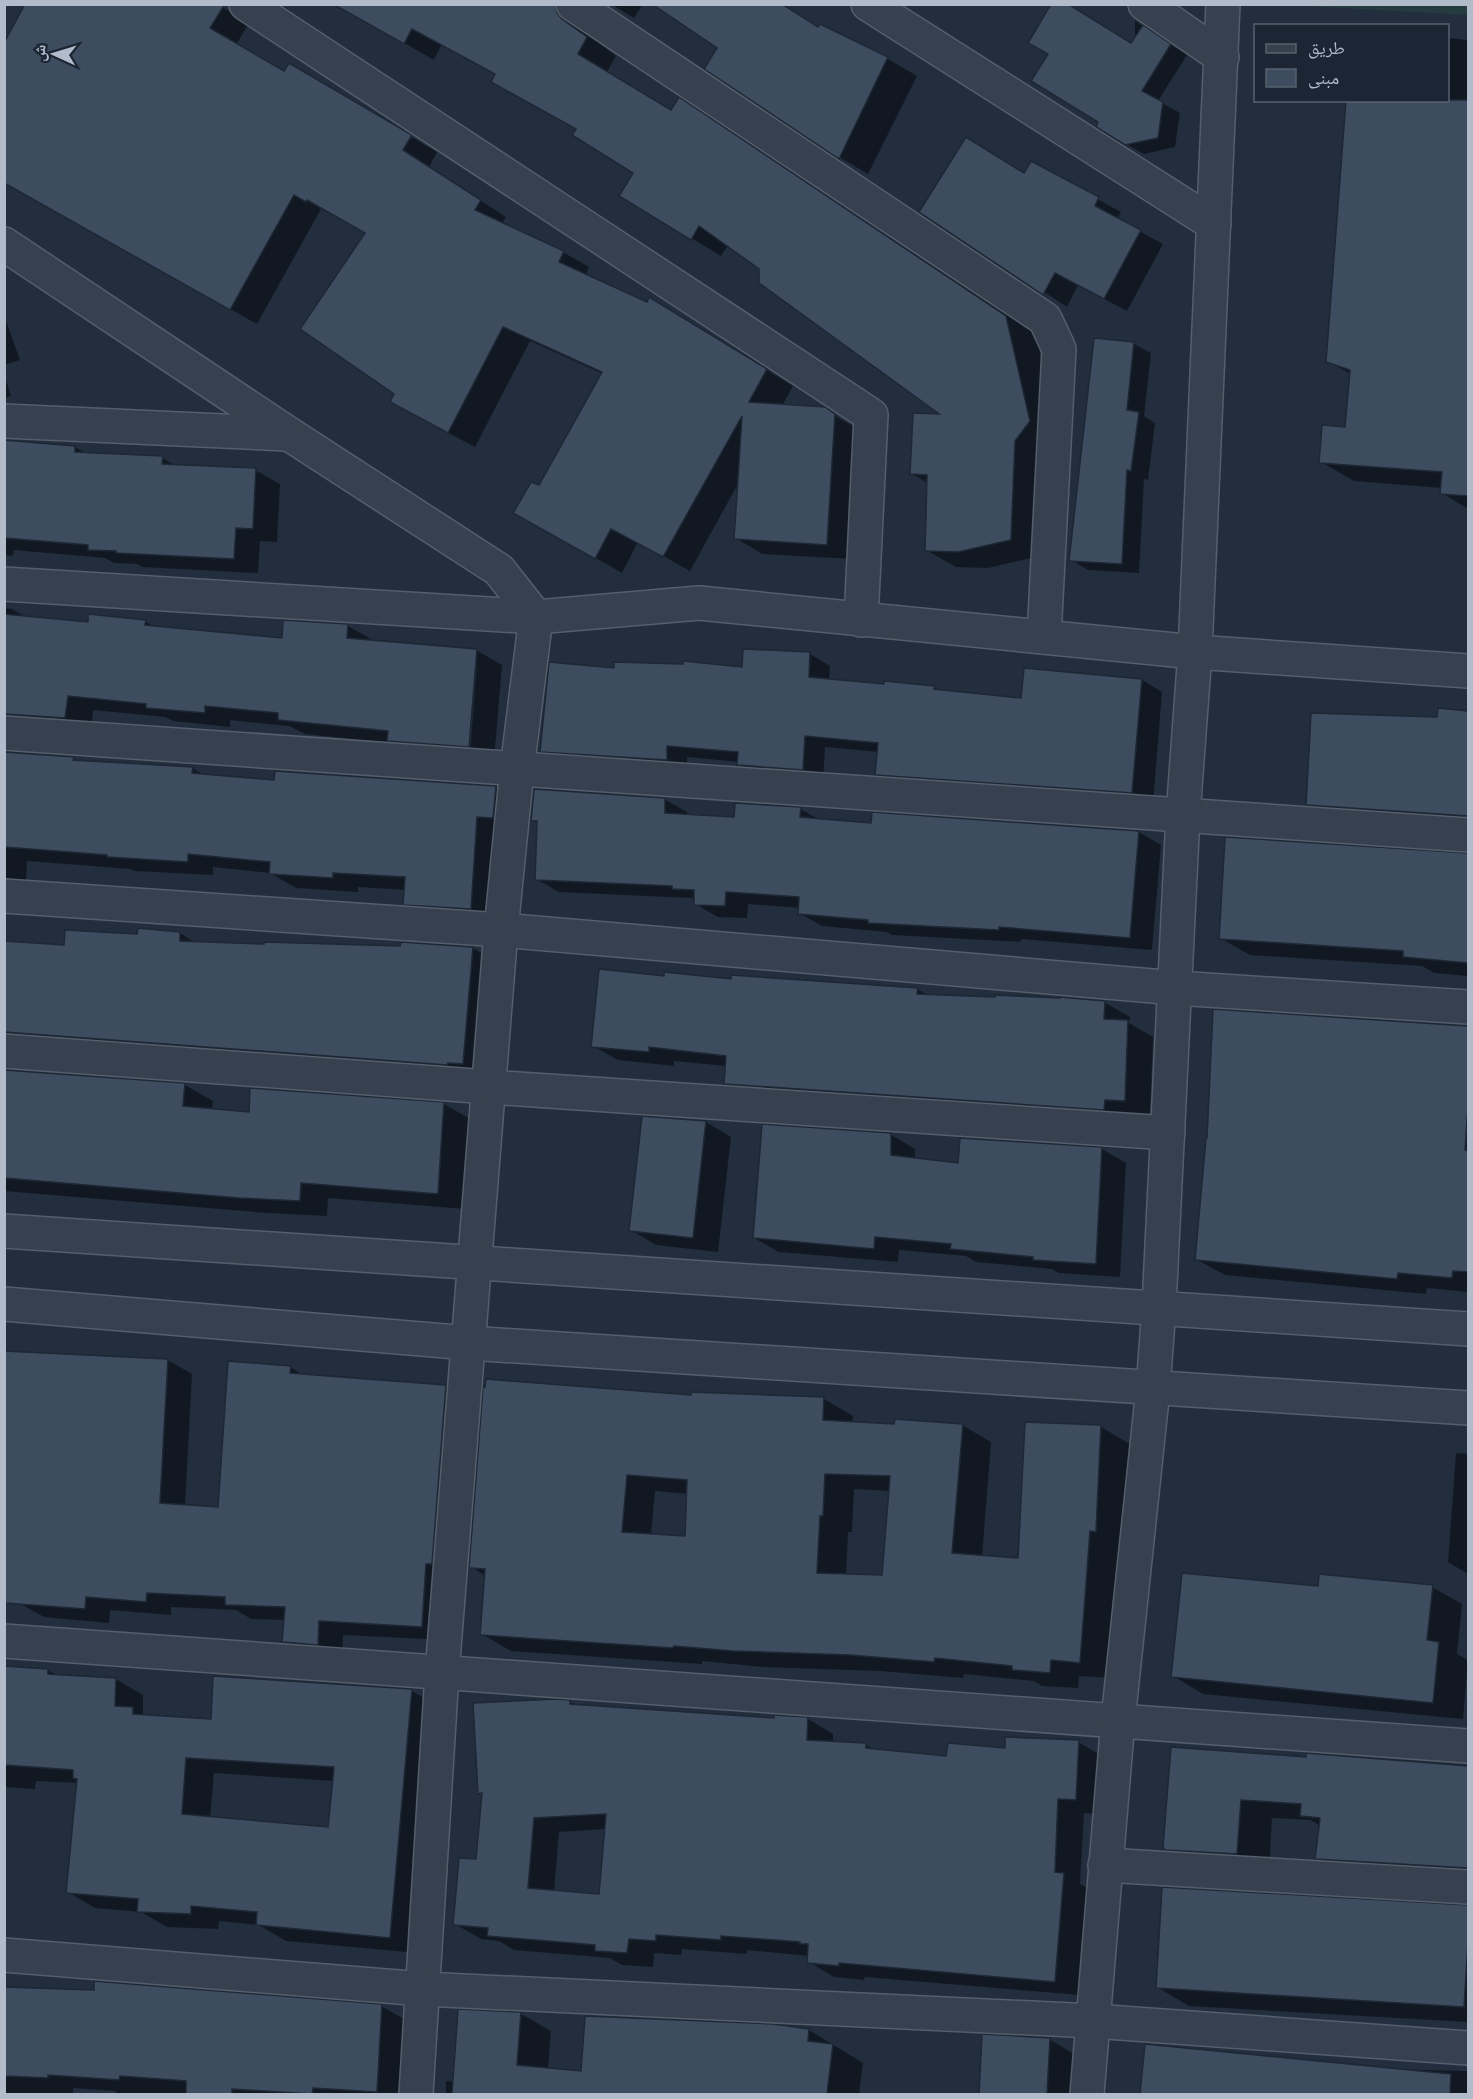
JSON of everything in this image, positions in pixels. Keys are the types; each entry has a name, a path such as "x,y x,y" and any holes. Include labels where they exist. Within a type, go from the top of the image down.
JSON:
{"street":[{"path":"246,4 871,415 861,620"},
{"path":"573,4 1045,319 1059,349 1044,637"},
{"path":"868,4 1214,224"},
{"path":"1145,4 1222,57"},
{"path":"1087,2094 1118,1720 1153,1389 1159,1306 1184,815 1196,652 1223,4"},
{"path":"4,244 289,434 499,570 536,617 517,770 501,930 442,1673 416,2094"},
{"path":"4,421 289,434"},
{"path":"4,584 536,617 699,603 1196,652 1468,671"},
{"path":"4,733 1468,835"},
{"path":"4,896 501,930 1176,988 1468,1006"},
{"path":"4,1051 489,1087 1168,1133"},
{"path":"4,1231 475,1264 1159,1306 1468,1329"},
{"path":"4,1304 469,1343 1468,1408"},
{"path":"4,1641 1468,1746"},
{"path":"1105,1865 1468,1887"},
{"path":"4,1954 423,1989 1093,2021 1468,2048"}],"green space":[{"path":"1306,4 1468,5 1468,15 1306,6"}],"building":[{"path":"25,4 225,4 210,28 284,71 289,63 412,135 403,150 481,200 475,210 564,251 559,262 647,302 649,297 767,369 749,402 825,407 835,414 827,545 734,539 742,416 663,557 611,529 595,559 513,513 531,482 539,485 602,372 503,327 448,433 390,402 394,394 300,329 365,233 307,200 306,202 294,195 230,310 4,183 4,43"},
{"path":"333,4 555,4 557,13 562,19 587,37 578,54 671,110 679,97 1006,316 1030,421 1015,441 1011,540 958,552 925,551 927,475 910,474 913,413 939,414 759,283 759,269 699,226 691,240 619,196 633,173 572,135 576,129 491,82 495,74 412,29 404,44"},
{"path":"652,4 782,4 818,27 820,24 888,57 839,159 704,69 717,48"},
{"path":"1051,4 1068,4 1131,43 1143,25 1171,44 1142,91 1163,102 1158,138 1125,145 1096,127 1098,122 1031,81 1048,54 1028,43"},
{"path":"1468,100 1468,496 1440,494 1442,472 1319,463 1322,425 1345,427 1350,370 1326,362 1346,102"},
{"path":"966,137 1024,173 1031,161 1099,197 1095,206 1141,230 1104,299 1055,273 1043,295 919,212"},
{"path":"1094,338 1134,342 1127,410 1139,412 1131,471 1127,470 1122,564 1069,561"},
{"path":"4,440 75,446 75,452 163,456 162,464 256,468 253,529 236,528 234,559 116,553 116,551 88,550 88,545 4,538"},
{"path":"4,614 88,622 88,614 146,620 145,625 282,638 283,620 348,624 347,638 477,649 469,747 387,741 388,731 278,720 278,713 205,706 205,713 146,708 146,704 68,696 65,718 4,714"},
{"path":"743,649 810,652 809,677 935,686 934,689 1021,698 1024,668 1142,679 1132,793 875,775 878,743 805,736 803,770 737,765 738,752 667,746 667,760 540,752 549,662 614,668 614,662 683,664 683,661 742,667"},
{"path":"1438,708 1468,711 1468,816 1306,805 1311,713 1437,717"},
{"path":"4,752 74,757 73,760 193,767 192,773 274,780 275,771 496,786 493,818 477,817 471,909 403,905 405,877 333,873 333,878 269,874 270,862 188,854 188,862 4,847"},
{"path":"534,789 665,798 665,813 734,817 735,803 801,807 800,817 871,823 872,812 1139,831 1130,938 999,927 999,930 868,923 868,920 798,914 799,897 726,892 725,906 694,905 694,890 672,889 672,886 535,880 537,821 531,821"},
{"path":"1225,837 1468,853 1468,963 1403,957 1403,951 1219,939"},
{"path":"138,928 180,932 180,941 400,946 401,942 473,947 463,1064 448,1063 447,1065 4,1032 4,941 64,945 65,930 137,934"},
{"path":"599,969 664,976 664,972 731,979 731,975 918,988 917,994 1060,997 1105,1001 1104,1019 1128,1020 1125,1101 1105,1100 1104,1110 724,1084 726,1056 649,1047 649,1052 591,1047"},
{"path":"1213,1009 1468,1026 1468,1106 1465,1150 1468,1151 1468,1272 1453,1271 1452,1278 1398,1273 1397,1279 1195,1260 1207,1138"},
{"path":"4,1070 185,1083 183,1106 249,1112 250,1088 444,1102 438,1194 301,1183 300,1201 4,1178"},
{"path":"642,1116 706,1121 693,1238 629,1231"},
{"path":"762,1124 891,1133 891,1155 958,1163 960,1138 1102,1147 1096,1264 1033,1260 1033,1257 950,1249 951,1244 875,1237 874,1249 753,1238"},
{"path":"4,1351 168,1359 160,1503 218,1507 228,1361 291,1366 290,1373 446,1385 432,1564 426,1564 422,1627 319,1621 318,1645 282,1642 285,1607 225,1605 225,1597 147,1593 146,1602 86,1597 85,1609 4,1603"},
{"path":"486,1379 691,1395 691,1392 824,1397 823,1420 894,1424 895,1419 963,1424 952,1553 1018,1558 1025,1422 1101,1425 1096,1532 1090,1531 1080,1663 1051,1660 1050,1673 1012,1670 1012,1666 935,1658 934,1662 850,1655 733,1651 674,1646 673,1648 480,1635 485,1569 469,1568 483,1387 485,1387","holes":["825,1474 890,1476 882,1575 817,1573","627,1475 687,1480 685,1536 622,1532"]},
{"path":"1182,1573 1318,1586 1319,1574 1433,1585 1427,1640 1439,1642 1433,1703 1171,1677"},
{"path":"4,1666 48,1669 48,1674 116,1678 115,1706 133,1707 133,1714 211,1719 213,1676 412,1689 390,1938 256,1925 257,1912 191,1906 191,1914 137,1912 138,1899 66,1893 77,1779 73,1778 73,1770 4,1765","holes":["186,1758 334,1767 328,1827 182,1814"]},
{"path":"557,1699 570,1700 570,1704 774,1718 774,1715 808,1717 807,1740 866,1743 866,1748 946,1756 948,1743 1005,1748 1005,1737 1079,1740 1076,1800 1058,1799 1055,1872 1064,1873 1055,1982 839,1963 839,1966 807,1963 808,1944 799,1944 800,1942 721,1936 721,1940 656,1935 656,1941 629,1939 627,1953 595,1951 595,1945 487,1936 488,1928 453,1925 459,1858 476,1859 482,1793 478,1794 473,1703","holes":["606,1814 599,1894 528,1888 534,1818"]},
{"path":"1171,1747 1306,1757 1306,1753 1468,1766 1468,1868 1315,1859 1320,1818 1300,1816 1301,1804 1241,1800 1237,1854 1165,1850 1163,1847"},
{"path":"1162,1887 1468,1905 1464,2007 1156,1988"},
{"path":"94,1981 382,2004 377,2092 313,2088 312,2094 232,2089 232,2094 186,2094 186,2081 120,2076 119,2080 48,2075 48,2078 4,2076 4,1987 94,1990"},
{"path":"458,2009 521,2012 517,2065 581,2071 585,2016 773,2024 809,2029 808,2041 833,2044 827,2094 452,2094"},
{"path":"982,2034 1050,2038 1047,2094 979,2094"},
{"path":"1145,2044 1451,2074 1450,2094 1140,2094"}]}
